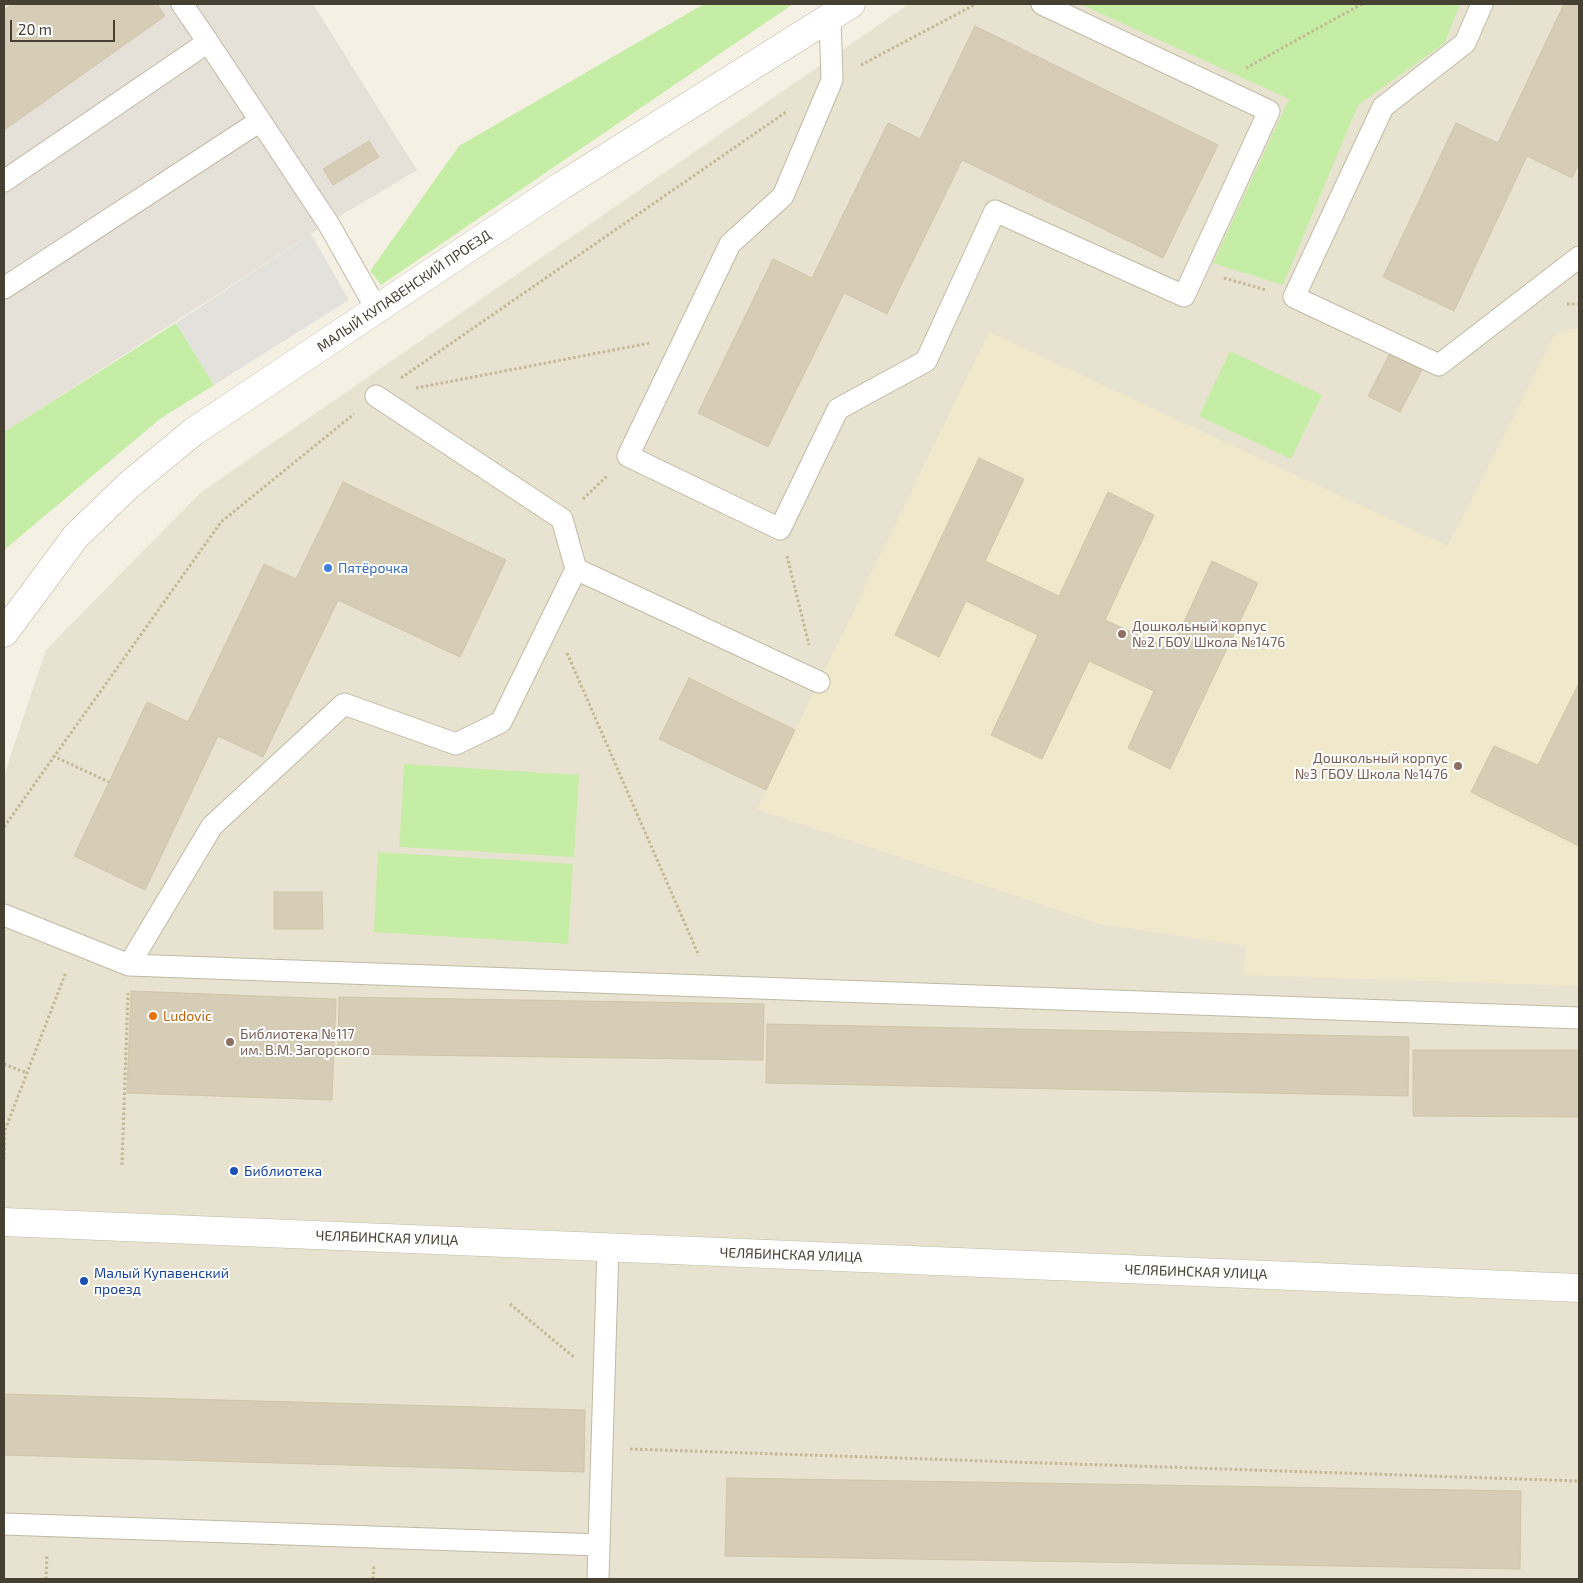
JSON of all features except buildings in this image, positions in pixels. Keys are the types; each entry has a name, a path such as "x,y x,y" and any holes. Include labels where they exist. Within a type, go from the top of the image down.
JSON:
{"street":[{"name":"МАЛЫЙ КУПАВЕНСКИЙ ПРОЕЗД","path":"4,633 76,536 129,485 193,432 560,186 841,10"},
{"name":"ЧЕЛЯБИНСКАЯ УЛИЦА","path":"4,1222 1579,1288"}],"lane":[{"path":"182,4 328,224 376,308"},
{"path":"841,10 832,80 783,196 730,244 628,456 780,528 838,409 926,361 995,211 1184,296 1269,111 1042,4"},
{"path":"1482,4 1465,42 1383,107 1294,297 1439,365 1579,257"},
{"path":"4,181 208,42"},
{"path":"4,288 260,120"},
{"path":"129,965 212,826 344,704 456,744 501,722 576,569 562,519 376,396"},
{"path":"576,569 819,682"},
{"path":"4,915 129,965 1579,1018"},
{"path":"598,1579 608,1247"},
{"path":"4,1524 599,1545"}],"path":[{"path":"832,80 976,4"},
{"path":"1214,85 1362,4"},
{"path":"4,827 221,522 376,396 791,108"},
{"path":"1195,271 1294,297"},
{"path":"376,396 686,336"},
{"path":"562,519 628,456"},
{"path":"780,528 819,682"},
{"path":"552,619 712,987"},
{"path":"54,756 109,782"},
{"path":"4,1160 5,1130 77,944"},
{"path":"122,1165 129,965"},
{"path":"4,1064 27,1073"},
{"path":"510,1304 604,1383"},
{"path":"602,1448 1579,1481"}],"shaded area":[{"path":"4,4 313,4 417,170 328,223 4,432"},
{"path":"909,4 1579,4 1579,1579 4,1579 4,775 46,650 200,493"},
{"path":"311,234 349,300 214,385 176,323"},
{"name":"Дошкольный корпус №2 ГБОУ Школа №1476","path":"1569,329 1579,329 1579,986 1243,975 1246,946 1100,924 757,809 989,332 1448,546 1554,336"}],"green space":[{"path":"704,4 793,4 381,285 370,271 459,146"},
{"path":"1080,4 1460,4 1445,43 1358,105 1283,285 1213,263 1289,99"},
{"path":"176,323 214,385 160,419 4,550 4,432"},
{"path":"1230,351 1322,395 1291,459 1199,416"},
{"path":"404,764 579,775 574,857 399,847"},
{"path":"378,852 573,864 568,944 374,932"}],"place":[{"name":"Пятёрочка","path":"328,568"},
{"name":"Дошкольный корпус №2 ГБОУ Школа №1476","path":"1122,634"},
{"name":"Дошкольный корпус №3 ГБОУ Школа №1476","path":"1458,766"},
{"name":"Ludovic","path":"153,1016"},
{"name":"Библиотека №117 им. В.М. Загорского","path":"230,1042"},
{"name":"Библиотека","path":"234,1171"},
{"name":"Малый Купавенский проезд","path":"84,1281"}]}
